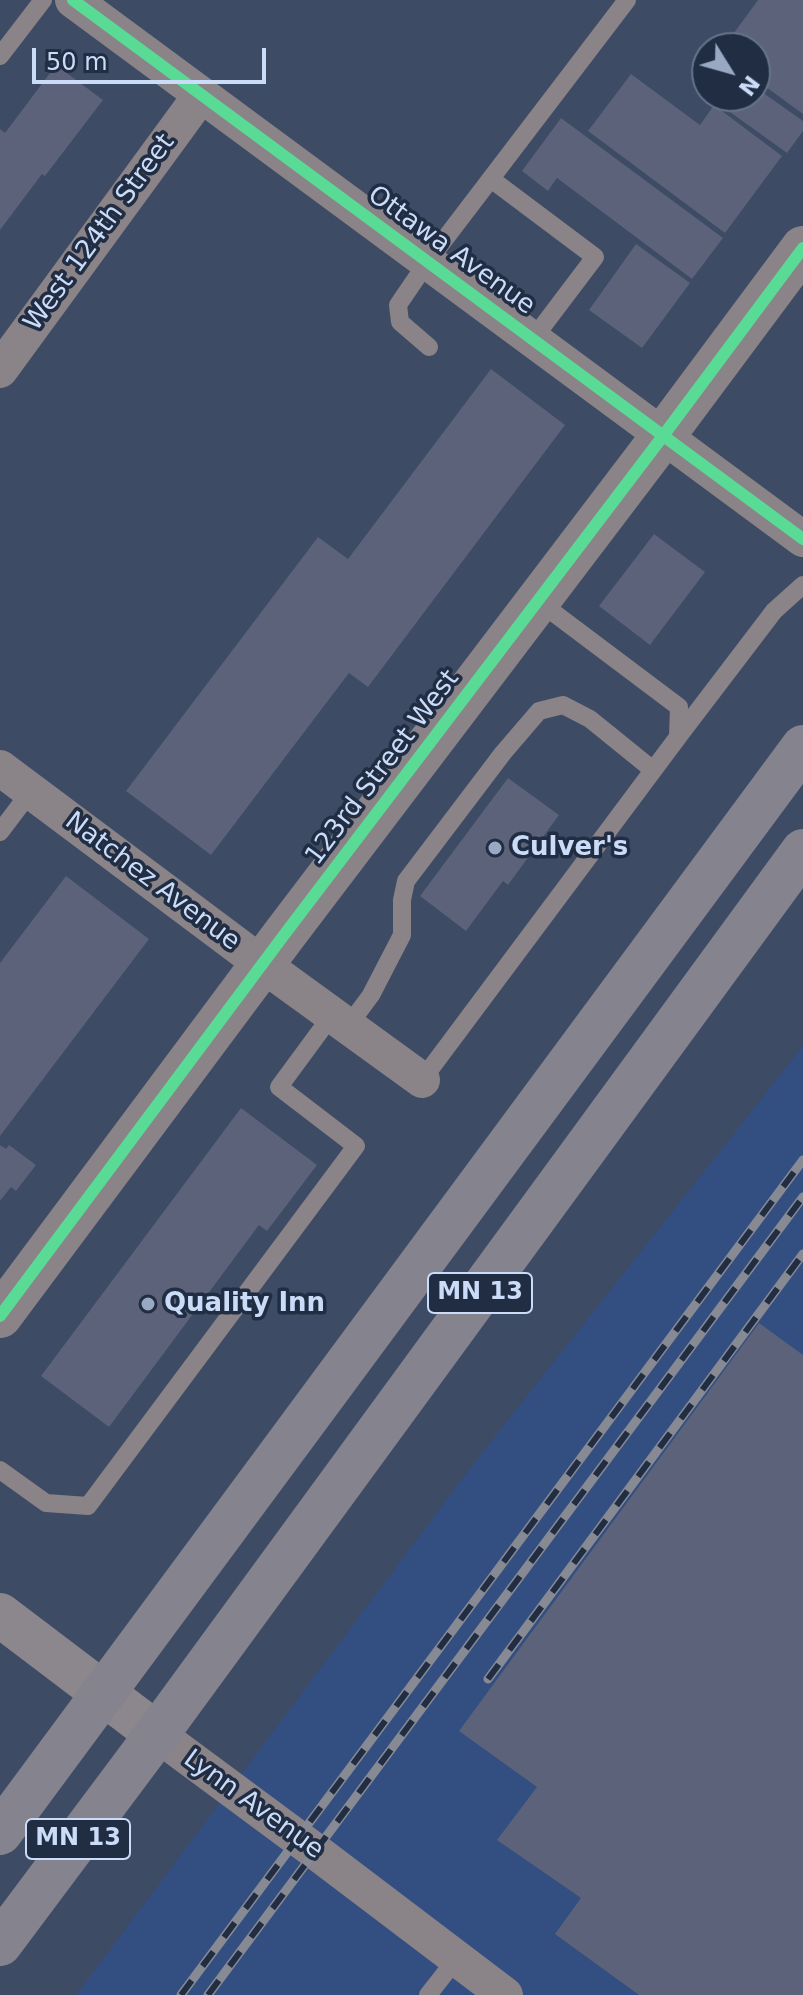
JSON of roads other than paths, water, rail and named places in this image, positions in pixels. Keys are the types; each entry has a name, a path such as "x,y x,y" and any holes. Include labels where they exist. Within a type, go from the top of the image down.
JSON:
{"highway":[{"name":"MN 13","path":"0,1833 803,747"},
{"name":"MN 13","path":"0,1944 803,851"}],"main road":[{"name":"Lynn Avenue","path":"0,1615 157,1734"}],"street":[{"name":"Ottawa Avenue","path":"73,0 803,539"},
{"name":"West 124th Street","path":"0,370 201,95"},
{"name":"123rd Street West","path":"0,1316 803,248"},
{"name":"Natchez Avenue","path":"0,768 422,1080"},
{"name":"Lynn Avenue","path":"157,1734 505,1995"}],"lane":[{"path":"0,56 43,0"},
{"path":"429,347 400,322 398,305 428,261 627,0"},
{"path":"491,179 595,257 533,339"},
{"path":"422,1080 774,611 803,585"},
{"path":"538,601 679,707 678,737"},
{"path":"0,1470 46,1503 88,1506 356,1146 279,1087 340,1021 371,995 402,935 402,900 406,881 503,753 539,711 563,705 590,719 653,770"},
{"path":"0,832 31,791"},
{"path":"428,1995 457,1958"}],"railway":[{"path":"181,1995 803,1160"},
{"path":"208,1995 803,1197"},
{"path":"488,1679 803,1254"}],"place":[{"name":"Culver's","path":"495,848"},
{"name":"Quality Inn","path":"148,1304"}]}
